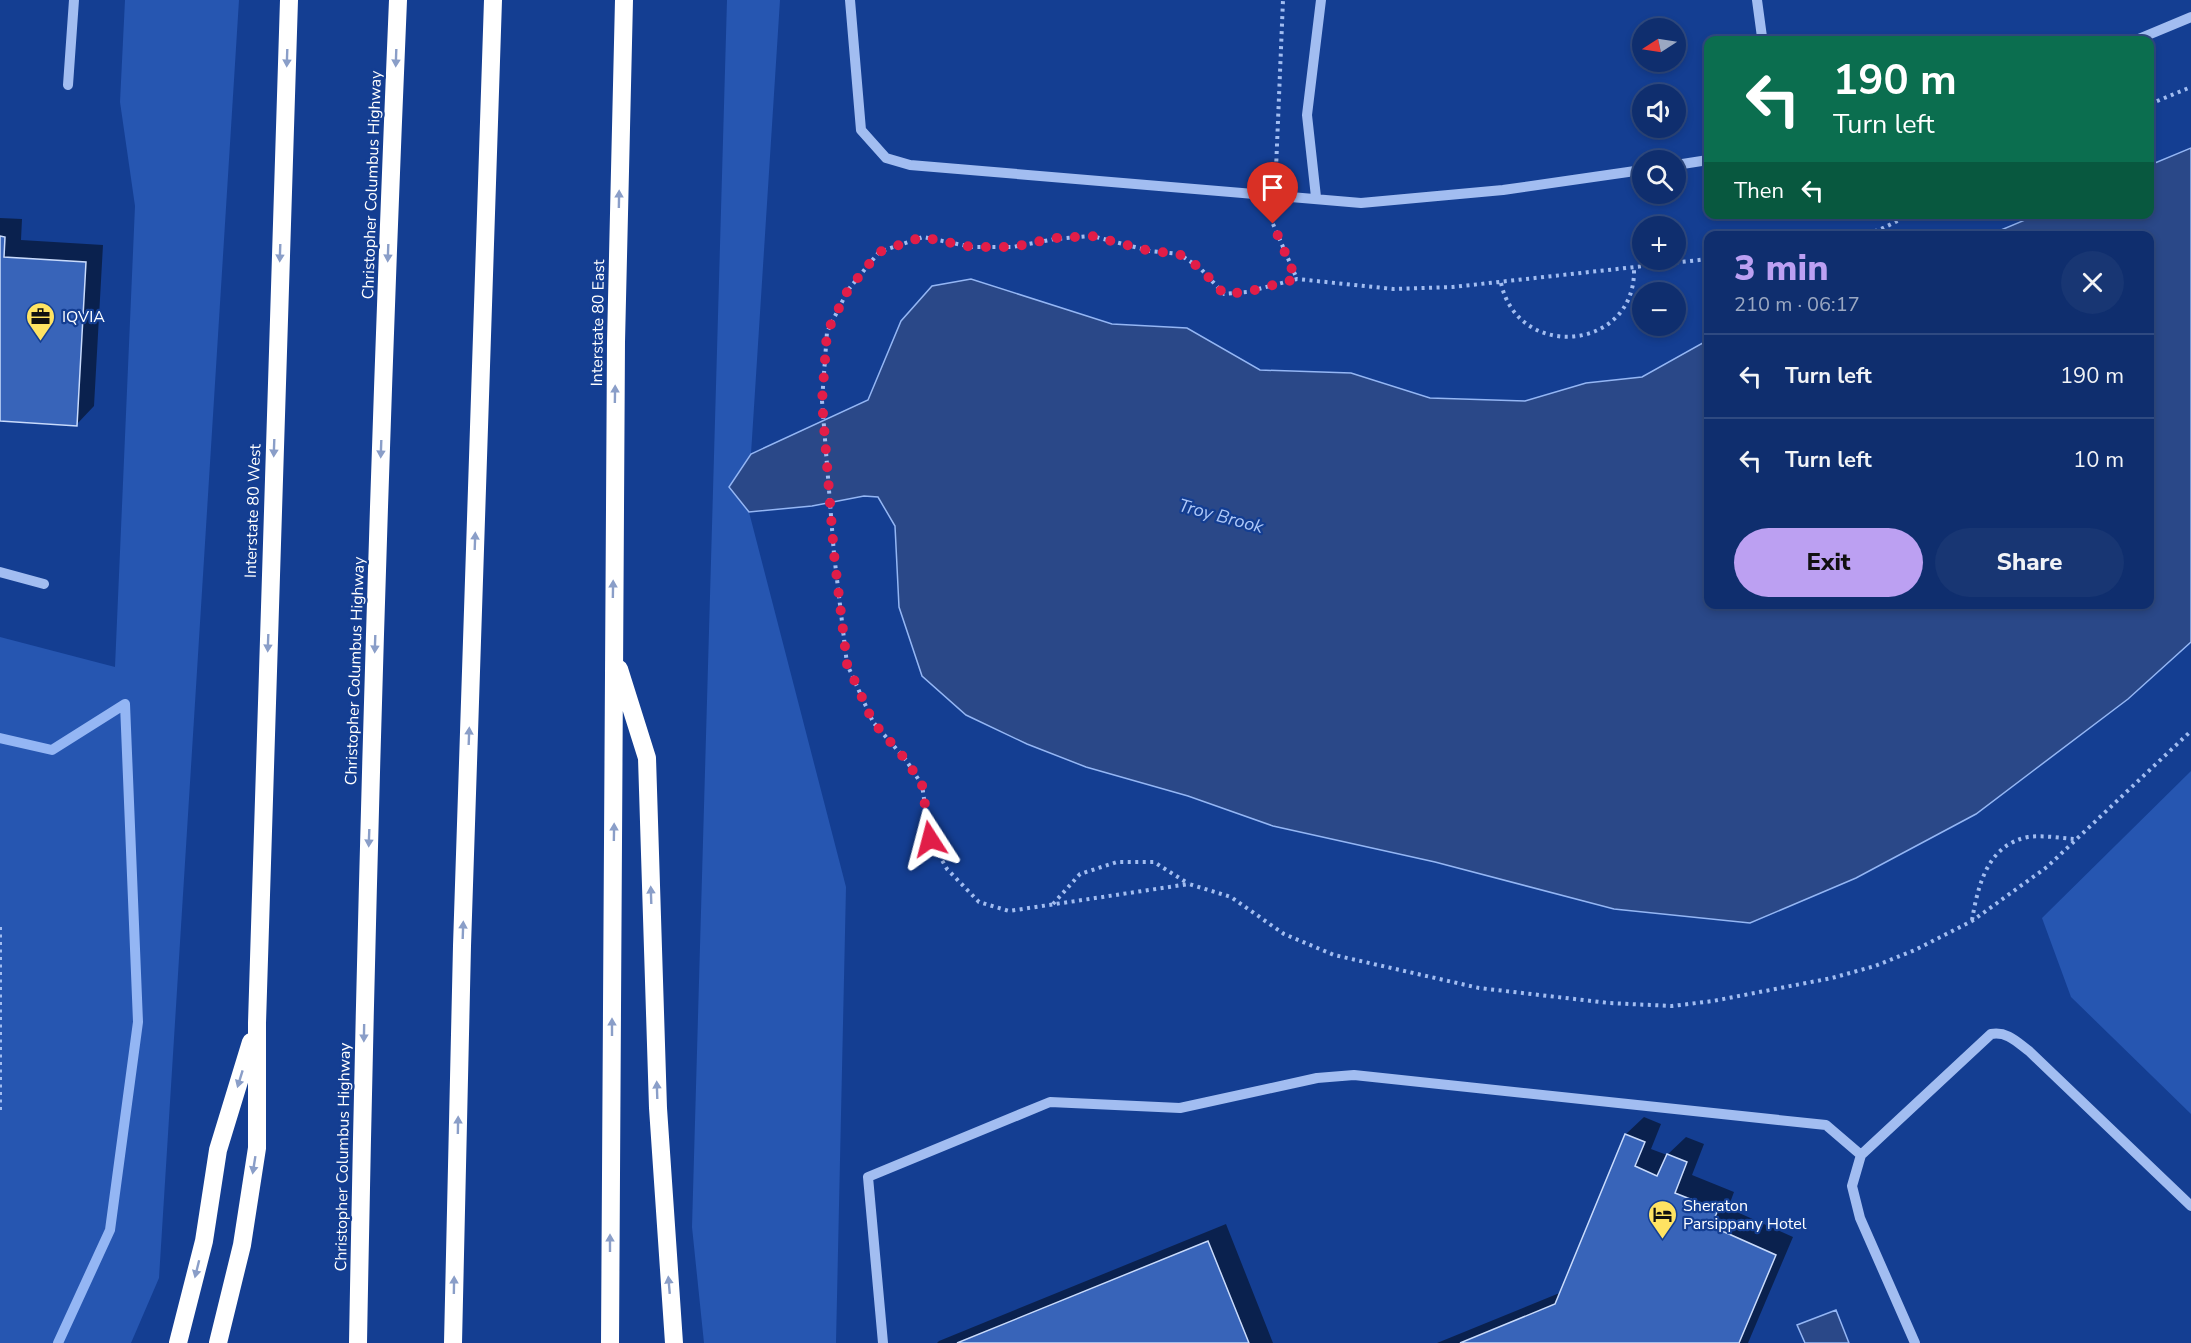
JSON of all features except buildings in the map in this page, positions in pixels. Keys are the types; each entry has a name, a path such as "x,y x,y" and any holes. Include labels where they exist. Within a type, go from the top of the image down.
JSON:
{"highway":[{"name":"Interstate 80 West","path":"257,1023 289,0"},
{"name":"Christopher Columbus Highway","path":"358,1343 366,929 382,390 398,0"},
{"path":"453,1343 462,946 492,0"},
{"name":"Interstate 80 East","path":"610,1343 616,330 624,0"},
{"path":"613,648 647,758 658,1108 674,1343"},
{"path":"178,1343 204,1241 218,1150 257,1023"},
{"path":"218,1343 242,1245 257,1148 257,1023"}],"lane":[{"path":"68,85 74,0"},
{"path":"850,0 861,130 886,158 910,165 1316,197 1361,203 1503,190 1632,171"},
{"path":"1316,197 1307,115 1321,0"},
{"path":"1757,0 1762,36"},
{"path":"2146,36 2191,17"},
{"path":"1686,163 1704,161"},
{"path":"0,572 44,584"},
{"path":"1915,1343 1854,1201 1852,1186 1861,1155 1991,1034 2000,1032 2029,1051 2191,1206"},
{"path":"883,1343 868,1176 1050,1102 1180,1108 1317,1078 1354,1075 1826,1125 1861,1155"}],"path":[{"path":"1276,169 1283,0"},
{"path":"2154,102 2191,87"},
{"path":"1872,231 1900,219"},
{"path":"1273,224 1296,279"},
{"path":"1189,884 1009,910 979,902 947,869 930,839 922,785 906,760 873,722 847,664 834,554 822,401 827,332 848,290 879,252 922,237 972,247 1013,247 1055,238 1092,236 1150,251 1179,254 1200,268 1224,294 1247,292 1296,279 1393,289 1501,283 1632,269"},
{"path":"1686,262 1704,260"},
{"path":"1501,283 1508,307 1528,326 1551,335 1581,336 1614,321 1624,309 1635,281 1634,270"},
{"path":"1053,905 1080,874 1117,862 1154,862 1189,884 1231,897 1284,934 1334,956 1479,988 1651,1005 1672,1006 1713,1001 1832,978 1875,966 1916,950 1972,921 2047,867 2191,731"},
{"path":"1972,921 1977,894 1988,864 1998,853 2027,837 2075,839"},
{"path":"0,927 0,1112"}],"shaded area":[{"path":"125,0 239,0 159,1278 131,1343 0,1343 0,637 115,667 135,206 120,102"},
{"path":"727,0 780,0 751,454 729,487 749,512 846,887 836,1343 704,1343 692,1227"},
{"path":"2191,771 2191,1114 2071,997 2042,918"}],"water":[{"name":"Troy Brook","path":"2191,148 2191,642 2128,699 1976,814 1856,878 1750,923 1614,909 1435,862 1273,826 1188,796 1086,767 1027,744 966,715 922,676 899,607 895,526 878,497 864,496 812,506 749,512 729,487 751,454 868,400 901,321 932,286 971,279 1112,324 1187,328 1260,370 1351,373 1430,398 1525,401 1586,383 1642,377 1704,342 1704,609 2154,609 2154,231 1999,231 2027,219 2154,219 2154,163"},
{"path":"1836,1310 1849,1343 1805,1343 1797,1325"}],"waterway":[{"path":"0,738 52,750 125,704 138,1022 110,1230 58,1343"}],"place":[{"name":"IQVIA","path":"41,342"},
{"name":"Sheraton Parsippany Hotel","path":"1662,1240"}],"route":[{"path":"930,839 922,785 906,760 873,722 847,664 834,554 822,401 827,332 848,290 879,252 922,237 972,247 1013,247 1055,238 1092,236 1119,241 1150,251 1179,254 1200,268 1224,294 1247,292 1296,279 1273,224"}]}
